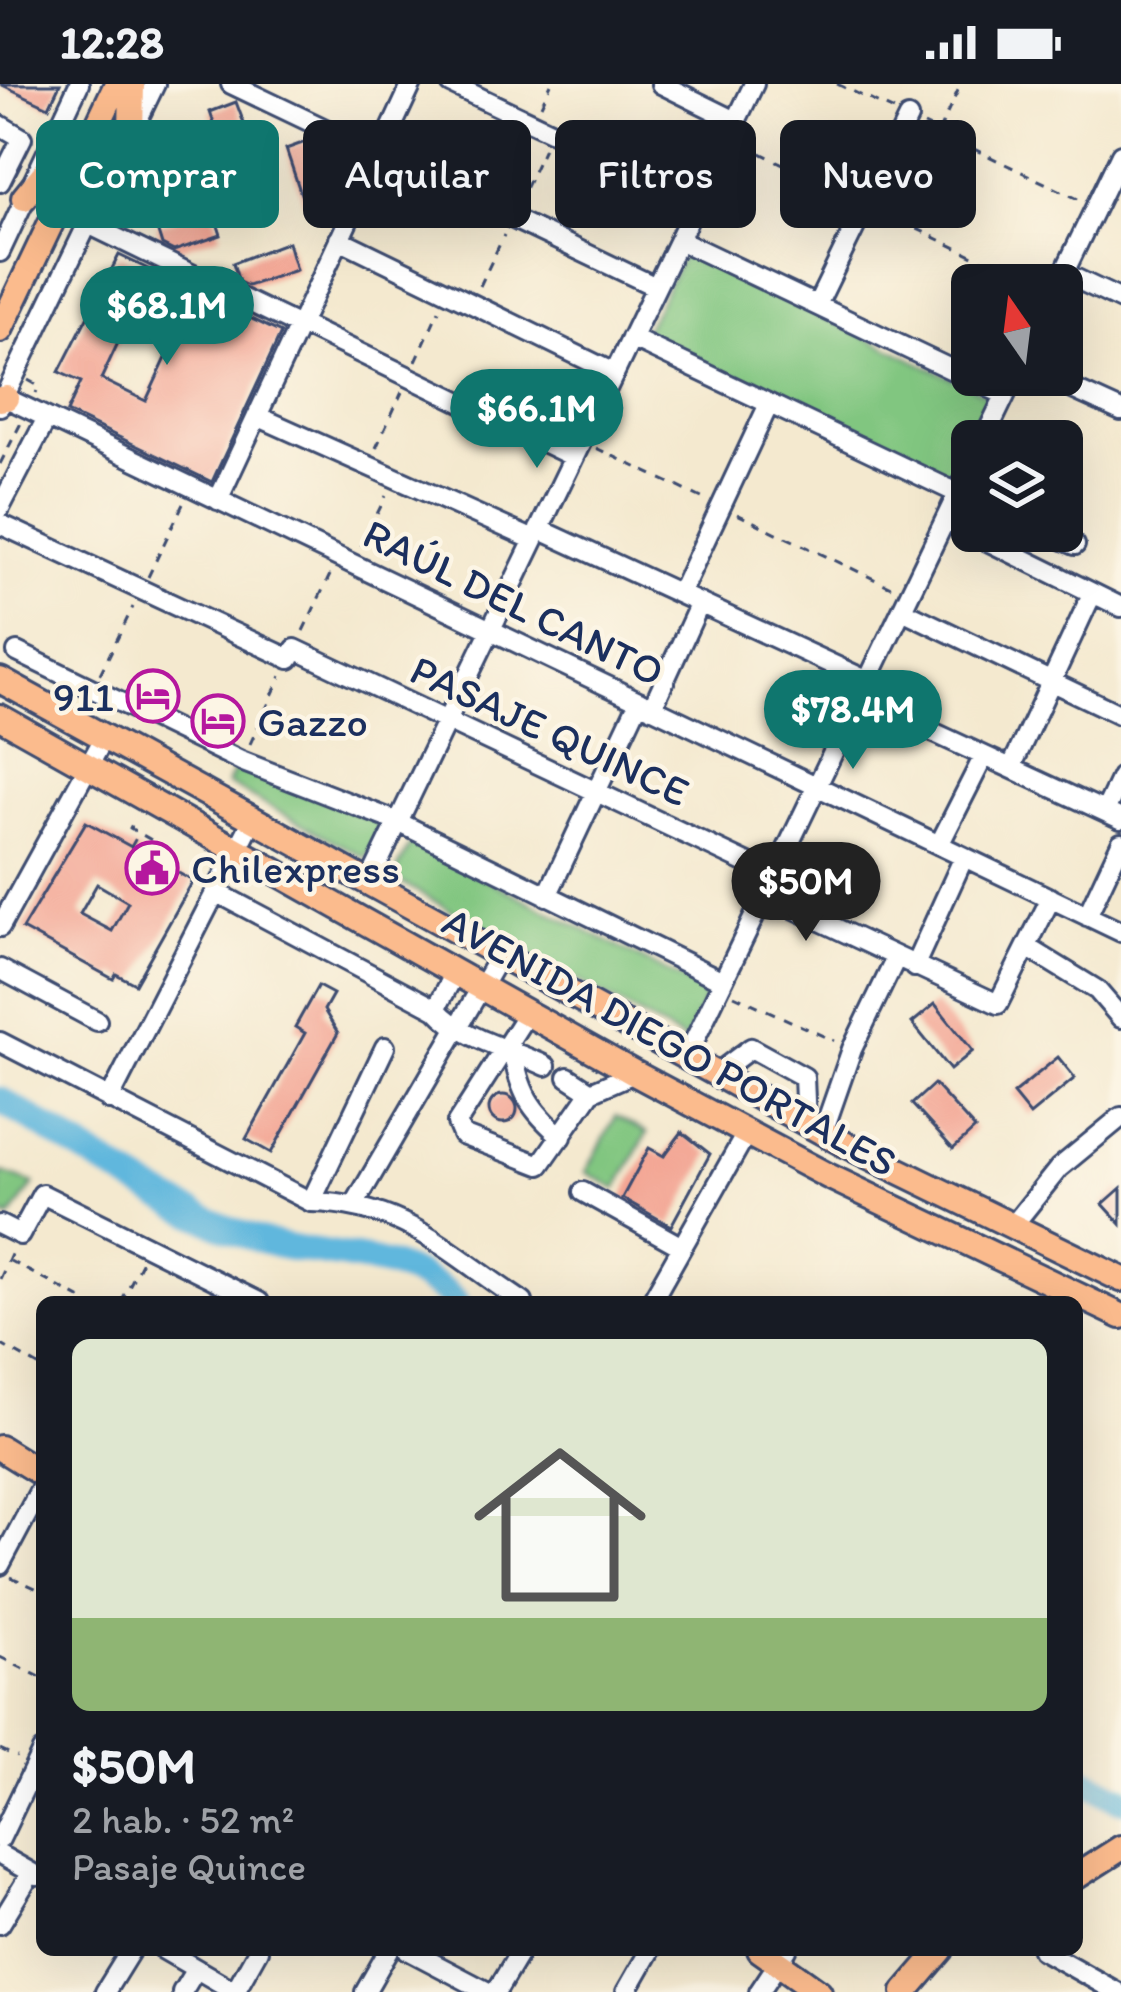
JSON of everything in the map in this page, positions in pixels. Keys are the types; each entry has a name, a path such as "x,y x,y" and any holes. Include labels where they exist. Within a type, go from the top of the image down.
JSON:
{"main road":[{"path":"99,120 117,84"},
{"path":"131,120 132,84"},
{"path":"24,199 36,184"},
{"path":"3,316 46,228"},
{"name":"AVENIDA DIEGO PORTALES","path":"2,680 825,1134 1121,1279"},
{"name":"AVENIDA DIEGO PORTALES","path":"2,720 239,847 634,1073 828,1176 1079,1296"},
{"path":"528,1012 565,990"},
{"path":"825,1134 828,1176"},
{"name":"AVENIDA DIEGO PORTALES","path":"1083,1298 1121,1316"},
{"path":"0,1448 36,1470"},
{"path":"1083,1872 1120,1850"},
{"path":"777,1956 819,1992"},
{"path":"905,1992 936,1956"}],"street":[{"path":"0,252 79,84"},
{"path":"137,120 155,84"},
{"path":"231,84 306,120"},
{"path":"395,120 412,84"},
{"path":"452,84 555,133"},
{"path":"662,84 734,120"},
{"path":"736,120 754,84"},
{"path":"817,305 908,118"},
{"path":"0,125 22,138 0,182"},
{"path":"1068,264 1121,154"},
{"path":"1098,202 1121,206"},
{"path":"531,227 656,287"},
{"path":"2,401 88,228"},
{"path":"96,228 578,449"},
{"path":"218,500 344,228"},
{"path":"369,882 685,228"},
{"path":"339,239 614,373"},
{"path":"679,240 951,369"},
{"path":"1083,287 1121,300"},
{"path":"631,338 951,490"},
{"path":"1083,394 1121,411"},
{"name":"RAÚL DEL CANTO","path":"2,401 47,418 1121,932"},
{"path":"680,594 769,404"},
{"path":"256,416 700,603 984,756 1113,815 1121,777"},
{"path":"0,508 47,418"},
{"path":"686,1058 951,513"},
{"path":"945,520 1121,607"},
{"name":"PASAJE QUINCE","path":"0,524 448,720 774,876"},
{"path":"1010,768 1092,594"},
{"path":"547,896 596,792 700,603"},
{"path":"905,603 1121,715"},
{"name":"AVENIDA DIEGO PORTALES","path":"17,652 241,761 398,822 721,985"},
{"path":"0,927 104,738"},
{"path":"939,845 984,756"},
{"path":"109,1100 252,821"},
{"path":"1087,916 1121,843"},
{"path":"825,1134 853,1049 964,857"},
{"name":"AVENIDA DIEGO PORTALES","path":"218,893 436,1009 459,1033"},
{"path":"765,895 998,1004 1051,898"},
{"path":"1027,947 1097,990 1121,1018"},
{"path":"356,1202 459,1033 500,955"},
{"path":"0,969 98,1021"},
{"path":"436,1009 456,971"},
{"path":"528,1012 457,1129 534,1167 548,1159 591,1092 634,1073"},
{"path":"459,1033 508,1047 546,1066"},
{"path":"0,1042 310,1202 356,1202 429,1234 516,1296"},
{"path":"310,1202 385,1047"},
{"path":"508,1047 528,1108 562,1137"},
{"path":"716,1074 751,1048 804,1077 825,1134"},
{"path":"568,1077 591,1092"},
{"path":"1011,1228 1059,1168 1121,1118"},
{"path":"654,1296 747,1132"},
{"path":"583,1192 682,1247"},
{"path":"0,1225 20,1235 42,1194 247,1296"},
{"path":"0,1569 36,1498"},
{"path":"0,1839 36,1765"},
{"path":"0,1855 36,1875"},
{"path":"0,1924 36,1877"},
{"path":"105,1992 127,1956"},
{"path":"174,1956 235,1992 255,1956"},
{"path":"365,1992 386,1956"},
{"path":"420,1956 492,1992 516,1956"},
{"path":"626,1992 647,1956"},
{"path":"759,1992 774,1956"},
{"path":"1053,1956 1117,1992"},
{"path":"182,1992 196,1969"}],"path":[{"path":"532,122 551,84"},
{"path":"838,84 912,120"},
{"path":"944,120 961,84"},
{"path":"976,149 1098,202"},
{"path":"578,449 721,506 905,603"},
{"path":"241,761 292,654 395,478"},
{"path":"131,847 138,836"},
{"name":"AVENIDA DIEGO PORTALES","path":"721,985 853,1049"},
{"path":"0,1280 20,1235"},
{"path":"124,1296 150,1247"},
{"path":"10,1261 76,1296"},
{"path":"0,1344 36,1365"},
{"path":"0,1569 36,1588"},
{"path":"0,1657 36,1675"},
{"path":"0,1749 36,1756"}],"green space":[{"path":"685,251 951,378 951,396 996,399 986,420 951,420 951,482 642,335"},
{"path":"236,767 256,777 262,772 387,825 366,858 227,784"},
{"path":"412,841 707,993 685,1041 393,878"},
{"path":"616,1116 647,1133 617,1189 586,1172"},
{"path":"0,1172 34,1184 10,1218 0,1213"}],"building":[{"path":"0,84 60,84 49,107"},
{"path":"236,102 243,120 213,120 210,112"},
{"path":"303,143 303,200 286,149"},
{"path":"157,228 219,228 221,235 174,251 162,245"},
{"path":"288,242 296,270 248,286 239,282 233,263"},
{"path":"119,255 281,333 212,482 67,412 81,382 59,372","holes":["137,302 182,324 146,401 101,379"]},
{"path":"86,822 193,881 135,984 116,974 113,979 22,929","holes":["97,884 128,902 112,931 80,914"]},
{"path":"318,986 333,994 324,1010 338,1033 271,1153 246,1139 305,1033 295,1027"},
{"path":"935,1004 973,1051 950,1070 912,1023"},
{"path":"1058,1057 1075,1078 1030,1115 1013,1094"},
{"path":"934,1084 975,1129 953,1149 912,1104"},
{"path":"503,1095 513,1099 517,1109 513,1119 503,1123 493,1119 489,1109 493,1099"},
{"path":"682,1132 710,1154 671,1226 622,1198 649,1148 664,1156"},
{"path":"1121,1188 1121,1224 1103,1204"}],"waterway":[{"path":"0,1100 159,1195 225,1227 285,1247 387,1265 411,1273 448,1296"},
{"path":"1083,1779 1121,1799"}],"place":[{"name":"911","path":"153,696"},
{"name":"Gazzo","path":"218,721"},
{"name":"Chilexpress","path":"152,868"}]}
